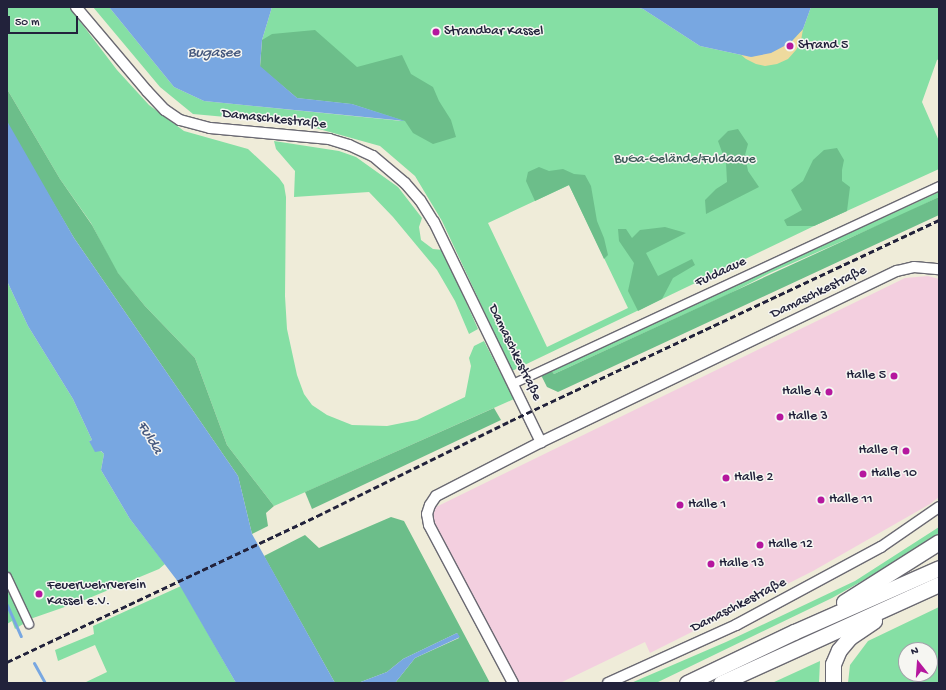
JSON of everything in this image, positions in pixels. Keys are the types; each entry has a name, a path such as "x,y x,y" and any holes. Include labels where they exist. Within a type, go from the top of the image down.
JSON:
{"highway":[{"path":"794,632 939,542"},
{"path":"687,683 794,632 939,568"},
{"path":"721,683 939,584"},
{"path":"833,683 832,672 835,658 839,650 850,637 877,619 939,584"}],"street":[{"name":"Damaschkestraße","path":"76,7 147,91 165,110 180,120 210,128 329,139 349,145 373,156 405,183 420,200 434,222 541,442"},
{"name":"Fuldaaue","path":"513,384 939,186"},
{"name":"Damaschkestraße","path":"513,683 434,535 427,514 430,504 436,496 541,442 897,271 914,267 939,269"},
{"name":"Damaschkestraße","path":"608,683 736,625 881,548 939,507"},
{"path":"7,578 29,624"}],"shaded area":[{"path":"928,276 939,279 939,497 930,504 813,571 650,653 645,642 560,683 519,683 432,518 436,507 905,278"}],"green space":[{"path":"7,7 69,7 117,70 149,105 184,131 248,149 279,178 284,185 286,197 285,296 287,329 297,375 304,394 312,405 327,415 352,425 387,426 417,420 465,397 471,366 469,358 474,346 484,341 514,399 274,506 227,445 195,358 145,306 116,271 91,223 60,179 7,89"},
{"name":"BuGa-Gelände/Fuldaaue","path":"93,7 109,7 174,87 204,101 402,121 352,104 297,98 262,40 272,7 636,7 643,9 700,46 751,57 803,29 811,7 939,7 939,59 937,60 922,102 939,141 939,169 814,226 512,371 442,221 415,176 380,146 301,124 193,114 160,87","holes":["569,185 628,308 547,347 488,223"]},
{"path":"315,30 357,67 402,55 411,74 433,87 439,101 451,120 456,137 433,144 413,133 405,121 352,104 297,98 260,67 262,40 272,34"},
{"path":"7,89 60,179 92,225 118,273 145,306 195,358 227,445 274,506 266,513 268,526 252,534 238,476 74,238 11,131 7,121"},
{"path":"738,129 748,144 745,155 748,171 759,187 706,214 705,200 716,189 727,182 726,163 718,141 728,131"},
{"path":"274,141 339,151 356,157 398,187 422,218 419,227 421,240 433,249 443,250 478,329 469,334 455,301 437,270 393,217 369,192 294,197 295,171 276,149"},
{"path":"837,148 844,160 842,181 850,187 847,211 814,226 787,226 784,220 802,210 791,190 803,181 813,160 824,150"},
{"path":"539,167 549,171 563,169 574,174 585,175 591,186 597,221 604,238 608,255 604,259 569,185 535,201 526,181 528,172"},
{"path":"939,192 939,197 902,215 770,273 729,294 554,374 551,370"},
{"path":"939,197 939,215 558,392 547,387 541,375 551,370 554,374"},
{"path":"665,227 686,233 646,253 658,276 692,259 695,265 673,278 662,299 638,311 628,291 634,263 619,241 618,229 626,229 632,238 640,230"},
{"path":"7,281 28,326 73,399 92,440 89,441 104,454 101,470 130,519 165,564 159,569 82,601 33,618 15,629 12,621 7,624"},
{"path":"494,408 501,420 312,509 305,492"},
{"path":"391,517 404,521 490,683 395,683 415,658 459,638 457,633 403,659 387,672 358,683 335,683 264,556 305,535 319,548"},
{"path":"939,527 939,533 894,563 832,598 656,683 631,683 726,642 855,581"},
{"path":"181,586 236,683 84,683 107,672 95,645 58,661 55,650 94,634 93,626"},
{"path":"939,607 939,683 848,683 850,665 868,641"},
{"path":"820,661 819,683 772,683"}],"sand":[{"name":"Strand 5","path":"803,29 801,41 796,50 788,59 777,64 765,66 756,64 740,54 751,57 790,43"}],"water":[{"name":"Bugasee","path":"109,7 272,7 262,40 260,66 297,98 352,104 405,121 204,101 174,87"},
{"path":"636,7 811,7 803,29 790,43 771,53 751,57 700,46 643,9"},
{"name":"Fulda","path":"7,121 74,238 238,476 252,534 335,683 236,683 176,579 130,519 101,470 104,454 101,451 95,452 89,441 92,440 73,399 28,326 7,281"},
{"path":"457,633 460,637 415,658 395,683 358,683 387,672 403,659"}],"waterway":[{"path":"7,605 21,636"},
{"path":"34,663 45,683"}],"railway":[{"path":"7,662 317,516 510,421 939,220"}],"place":[{"name":"Strandbar Kassel","path":"436,32"},
{"name":"Strand 5","path":"790,46"},
{"name":"Halle 5","path":"894,376"},
{"name":"Halle 4","path":"829,392"},
{"name":"Halle 3","path":"780,417"},
{"name":"Halle 9","path":"906,451"},
{"name":"Halle 10","path":"863,474"},
{"name":"Halle 2","path":"726,478"},
{"name":"Halle 11","path":"821,500"},
{"name":"Halle 1","path":"680,505"},
{"name":"Halle 12","path":"760,545"},
{"name":"Halle 13","path":"711,564"},
{"name":"Feuerwehrverein Kassel e.V.","path":"39,594"}]}
